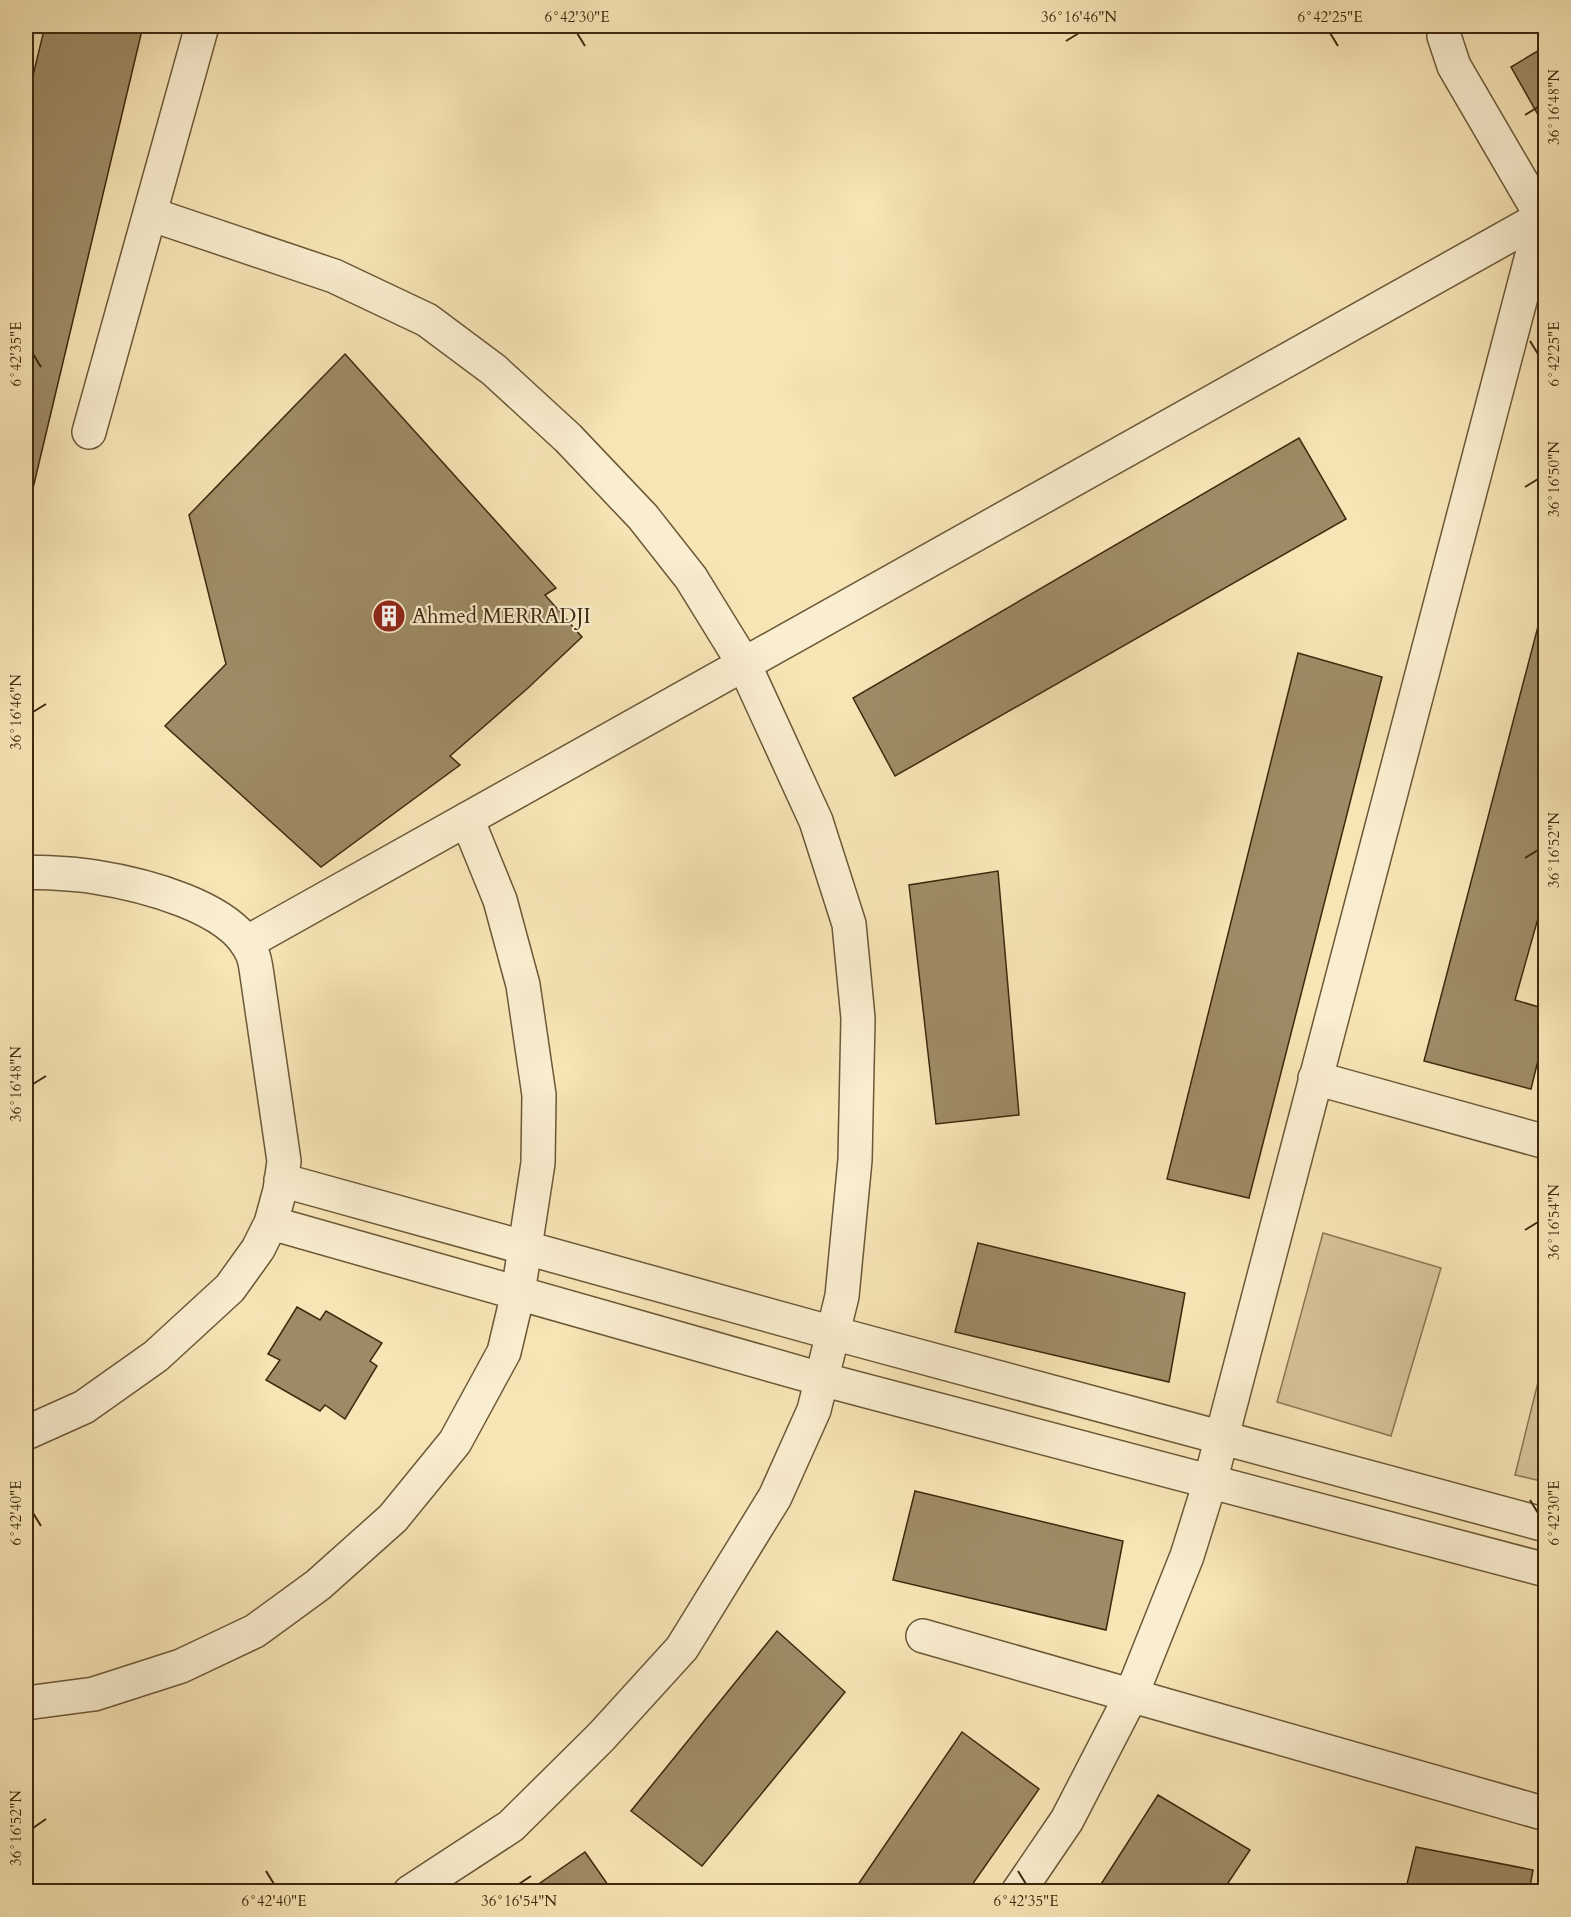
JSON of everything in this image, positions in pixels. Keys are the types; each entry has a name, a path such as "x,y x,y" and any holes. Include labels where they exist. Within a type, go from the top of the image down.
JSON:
{"street":[{"path":"89,432 202,26"},
{"path":"1018,1892 1066,1820 1131,1696 1187,1556 1210,1482 1544,216 1454,66 1443,36 1445,26"},
{"path":"150,214 334,276 427,320 494,370 568,438 643,517 691,578 744,664 816,821 849,924 858,1018 855,1160 842,1296 814,1410 775,1497 681,1648 601,1737 511,1826 410,1892"},
{"path":"246,943 1544,216"},
{"path":"26,1703 94,1694 181,1666 255,1632 318,1585 393,1518 455,1442 504,1352 518,1293 538,1163 537,1084 523,985 500,900 467,819"},
{"path":"26,872 93,876 164,891 213,914 238,933 252,952 257,975 284,1161 270,1223 258,1249 230,1288 156,1356 84,1407 26,1434"},
{"path":"1315,1078 1545,1143"},
{"path":"281,1180 833,1333 1545,1525"},
{"path":"270,1223 821,1379 1545,1570"},
{"path":"923,1636 1545,1814"}],"shaded area":[{"path":"1323,1233 1441,1268 1391,1436 1277,1402"},
{"path":"1545,1354 1545,1482 1515,1475"}],"building":[{"path":"45,26 143,26 29,505 26,504 26,104"},
{"path":"1546,46 1546,129 1511,67"},
{"name":"Ahmed MERRADJI","path":"345,354 556,588 545,595 582,637 450,756 460,765 321,867 165,726 226,664 189,515"},
{"path":"1299,438 1346,519 895,776 853,698"},
{"path":"1546,596 1546,890 1515,1000 1546,1009 1546,1028 1531,1089 1424,1061"},
{"path":"1298,653 1382,677 1249,1198 1167,1179"},
{"path":"998,871 1019,1115 936,1124 909,885"},
{"path":"978,1243 1185,1293 1169,1382 955,1332"},
{"path":"297,1307 320,1320 326,1311 382,1343 370,1361 377,1366 345,1419 325,1405 320,1411 266,1380 280,1360 268,1354"},
{"path":"915,1491 1123,1541 1106,1630 893,1580"},
{"path":"777,1631 845,1692 702,1866 631,1811"},
{"path":"962,1732 1039,1789 967,1892 853,1892"},
{"path":"1158,1795 1250,1850 1222,1892 1096,1892"},
{"path":"1416,1847 1533,1870 1529,1892 1405,1892"},
{"path":"585,1852 613,1892 527,1892"}],"place":[{"name":"Ahmed MERRADJI","path":"389,616"}]}
